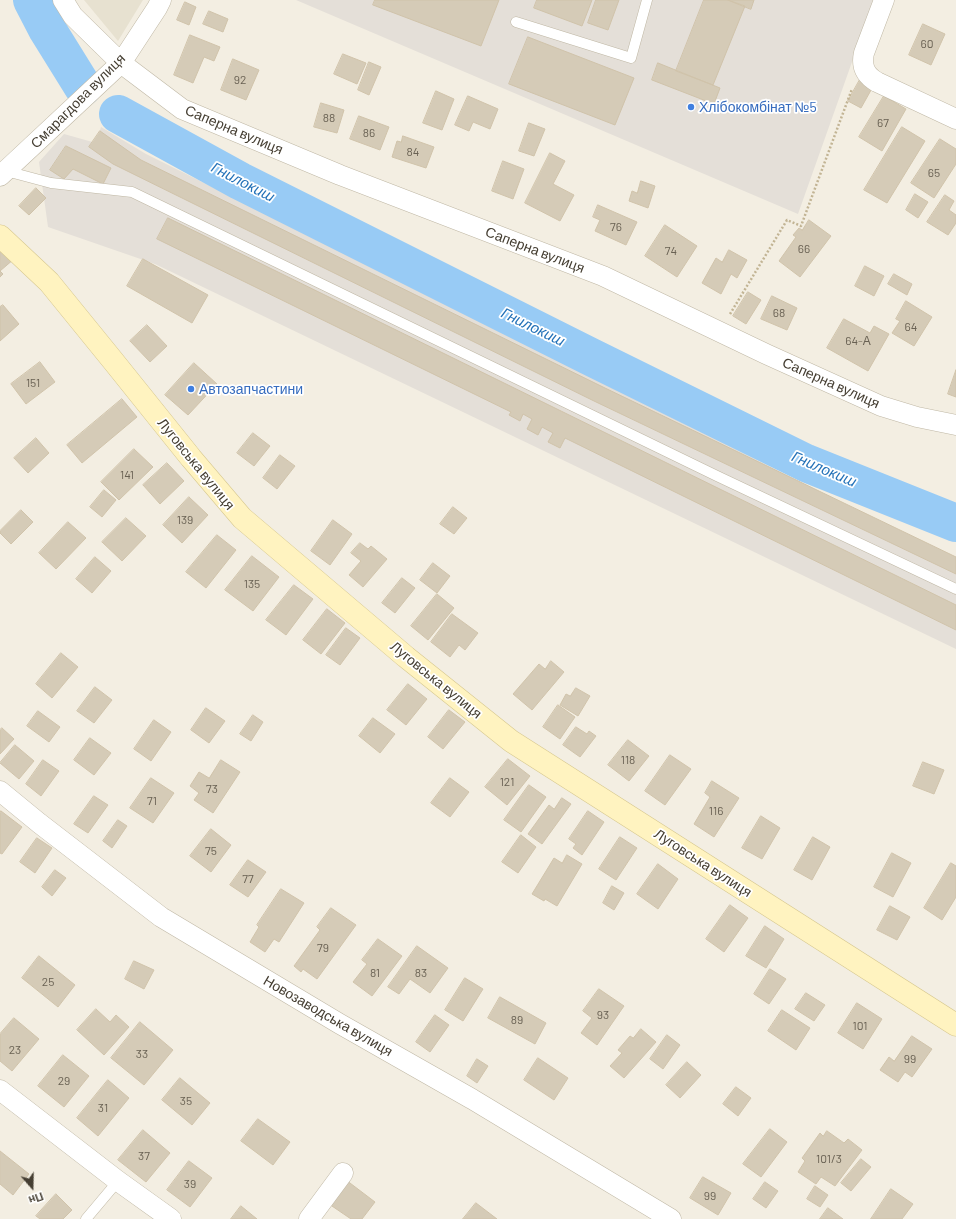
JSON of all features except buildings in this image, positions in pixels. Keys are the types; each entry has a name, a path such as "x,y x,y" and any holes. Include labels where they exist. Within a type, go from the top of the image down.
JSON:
{"street":[{"name":"Саперна вулиця","path":"63,0 74,16 120,63 182,109 348,178 603,276 881,406 917,417 956,425"},
{"name":"Смарагдова вулиця","path":"3,174 120,63 161,0"},
{"path":"884,0 862,60 865,70 871,78 877,82 956,119"},
{"name":"Луговська вулиця","path":"0,236 49,282 191,458 242,518 406,657 511,741 956,1026"},
{"name":"Новозаводська вулиця","path":"0,791 161,917 334,1020 472,1099 671,1219"},
{"path":"0,1090 118,1181 171,1219"},
{"path":"309,1219 342,1173"}],"lane":[{"path":"516,22 631,58 647,0"},
{"path":"3,174 51,183 132,192 717,476 956,589"},
{"path":"86,1219 118,1181"}],"path":[{"path":"720,332 787,220 801,226 858,73 865,70"}],"shaded area":[{"path":"84,0 143,0 118,41"},
{"name":"Хлібокомбінат №5","path":"296,0 874,0 798,214"},
{"path":"101,127 146,154 576,368 956,561 956,649 155,264 48,227 39,162 64,134 96,143"}],"waterway":[{"name":"Гнилокиш","path":"32,0 47,29 83,87"},
{"name":"Гнилокиш","path":"118,114 240,181 806,463 956,523"}],"place":[{"name":"Хлібокомбінат №5","path":"691,107"},
{"name":"Автозапчастини","path":"191,389"}]}
